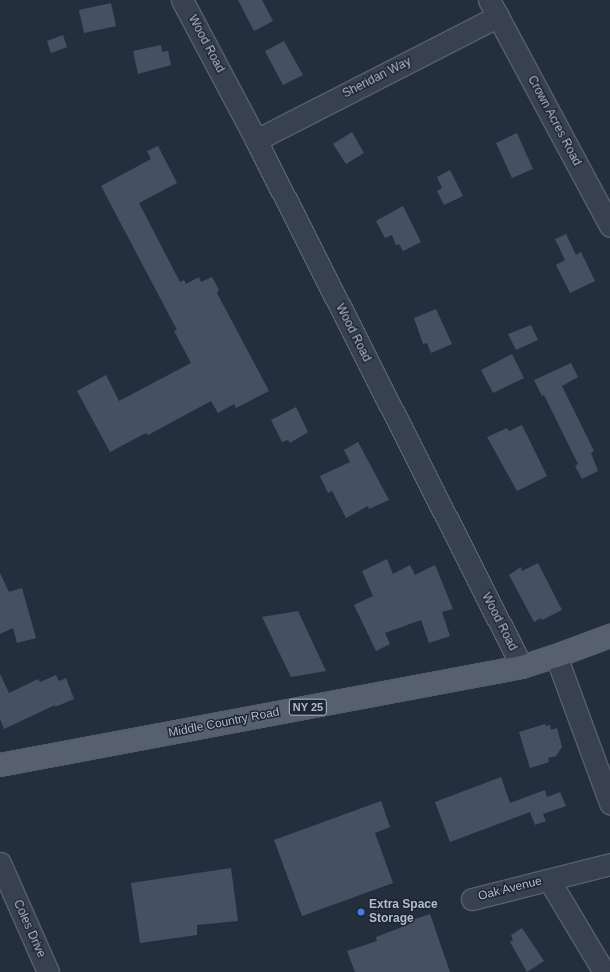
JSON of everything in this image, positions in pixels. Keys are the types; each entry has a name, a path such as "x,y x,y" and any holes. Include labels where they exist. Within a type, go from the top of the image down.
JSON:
{"main road":[{"name":"Middle Country Road","path":"0,765 522,667 610,636"}],"street":[{"name":"Wood Road","path":"182,0 256,140 522,667"},
{"name":"Sheridan Way","path":"256,140 494,8"},
{"name":"Crown Acres Road","path":"494,8 610,226"},
{"path":"556,656 610,804"},
{"name":"Coles Drive","path":"0,863 48,972"},
{"name":"Oak Avenue","path":"472,899 610,864"},
{"path":"548,880 604,972"}],"building":[{"path":"238,0 262,0 273,21 254,31"},
{"path":"111,3 116,26 84,33 79,10"},
{"path":"63,35 67,47 51,53 47,41"},
{"path":"284,41 303,75 283,85 265,51"},
{"path":"161,45 162,52 168,51 171,65 138,74 133,51"},
{"path":"352,132 364,153 346,164 333,144"},
{"path":"517,133 533,169 512,178 496,143"},
{"path":"158,146 177,183 139,203 180,282 184,280 186,284 199,277 201,282 212,277 219,290 217,293 269,391 236,408 234,404 218,413 211,401 148,435 146,433 110,452 77,391 106,375 119,401 191,363 174,331 177,330 101,186 151,159 147,151"},
{"path":"450,170 463,196 444,205 437,191 442,188 437,177"},
{"path":"403,206 421,242 403,251 399,244 396,245 392,235 385,238 376,221"},
{"path":"566,234 576,255 581,252 595,281 570,293 556,265 565,260 555,239"},
{"path":"436,309 452,344 431,353 427,343 423,344 414,318"},
{"path":"531,325 538,340 516,350 508,334"},
{"path":"512,354 524,378 493,393 481,370"},
{"path":"571,363 578,377 562,386 594,451 591,453 598,471 582,479 575,466 578,464 544,395 542,396 534,380"},
{"path":"296,407 308,432 290,443 288,440 282,442 271,420"},
{"path":"522,425 547,476 517,491 487,437 507,428 509,431"},
{"path":"358,442 389,500 369,509 368,506 346,518 332,491 328,493 320,476 350,462 344,450"},
{"path":"387,559 393,574 410,565 415,575 435,565 453,609 442,612 450,636 429,643 421,620 385,633 390,644 376,651 354,605 373,596 362,571"},
{"path":"538,563 562,610 542,620 541,618 534,622 509,575 521,567 522,571"},
{"path":"0,573 9,592 22,588 36,638 17,643 13,628 0,634"},
{"path":"298,611 326,671 291,677 262,617"},
{"path":"0,674 9,693 38,679 40,682 56,675 59,681 66,678 74,699 55,707 55,705 4,729 0,719"},
{"path":"545,724 546,726 550,725 551,730 557,728 562,747 556,756 548,758 549,762 530,768 519,732"},
{"path":"501,777 510,803 545,790 547,797 560,792 566,806 543,814 546,821 535,825 530,812 450,842 435,802"},
{"path":"381,801 390,827 375,833 393,883 302,916 274,840"},
{"path":"231,868 238,921 197,925 197,935 140,943 131,883"},
{"path":"430,914 450,972 355,972 347,951 377,941 376,937 410,924 409,921"},
{"path":"522,928 544,961 527,972 510,942 513,940 511,935"}],"place":[{"name":"Extra Space Storage","path":"361,912"}]}
